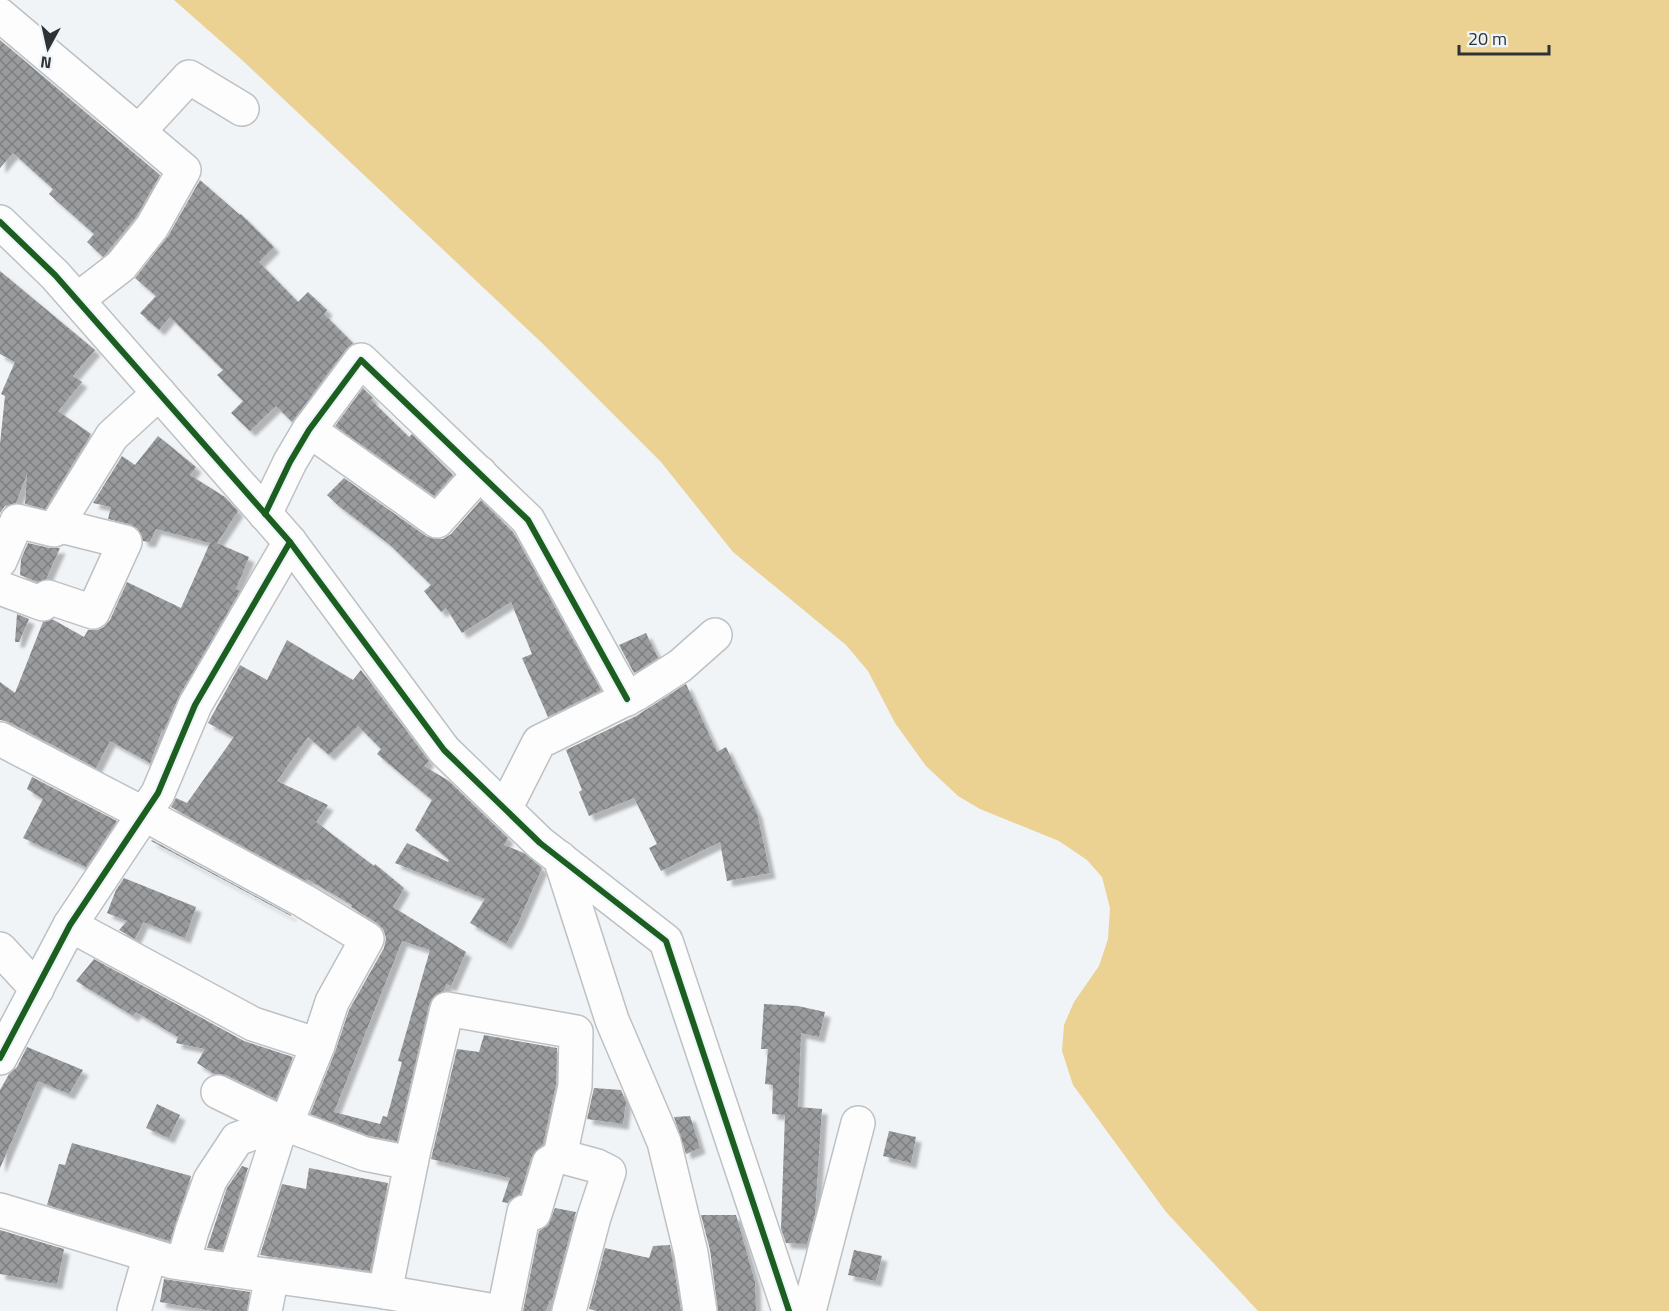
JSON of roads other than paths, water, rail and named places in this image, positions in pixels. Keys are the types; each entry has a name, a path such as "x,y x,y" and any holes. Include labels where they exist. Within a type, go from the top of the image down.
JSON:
{"street":[{"path":"0,15 184,170 152,227 121,266 77,300"},
{"path":"139,131 189,77 243,109"},
{"path":"0,222 55,275 290,542 444,750 540,843 666,941 789,1311"},
{"path":"265,514 290,462 309,430 361,360 528,520 627,699"},
{"path":"0,561 17,521 54,530 112,436 159,393"},
{"path":"309,430 437,522 480,473"},
{"path":"0,588 43,604 48,597 93,612 125,542 57,525"},
{"path":"1,1055 70,925 158,793 195,705 290,542"},
{"path":"505,809 539,742 627,699 680,666 715,635"},
{"path":"0,739 304,901 367,939 332,1002 318,1045 284,1124 236,1271"},
{"path":"560,858 612,1020 664,1142 691,1253 700,1311"},
{"path":"70,925 253,1024 318,1045"},
{"path":"0,949 36,989"},
{"path":"0,1210 183,1263 385,1292 487,1310 524,1212 534,1214 549,1163 560,1156 575,1086 576,1032 447,1010 411,1163 385,1292"},
{"path":"218,1092 284,1124 365,1154 411,1163"},
{"path":"183,1263 210,1180 237,1139 284,1124"},
{"path":"809,1311 858,1124"},
{"path":"560,1156 597,1166 609,1172 594,1217 569,1311"},
{"path":"134,1311 150,1255"},
{"path":"265,1311 272,1276"}]}
